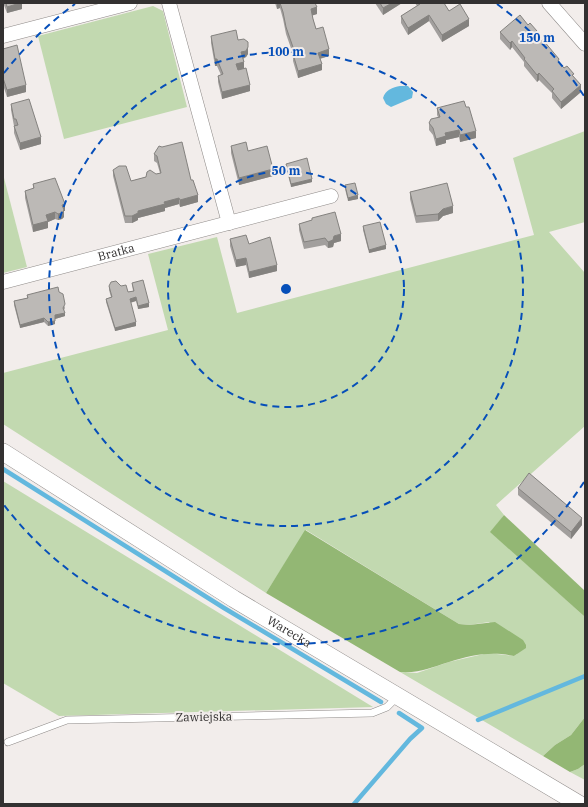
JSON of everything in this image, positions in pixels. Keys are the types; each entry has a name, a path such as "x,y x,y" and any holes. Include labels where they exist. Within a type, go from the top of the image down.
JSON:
{"street":[{"path":"3,36 130,3"},
{"path":"169,3 229,223"},
{"path":"549,3 585,44"},
{"name":"Bratka","path":"3,282 330,196"},
{"name":"Warecka","path":"3,452 234,599 579,804"}],"lane":[{"name":"Zawiejska","path":"8,742 67,720 372,713 387,707 397,697"}],"green space":[{"path":"153,6 163,11 187,107 64,139 38,36"},
{"path":"585,131 585,222 549,232 585,273 585,426 496,505 504,515 491,532 585,617 585,717 571,735 555,745 543,756 400,672 417,673 449,662 488,653 514,656 517,654 489,622 469,625 459,624 306,530 266,593 3,424 3,373 168,330 148,254 217,237 237,313 534,235 513,158"},
{"path":"3,174 27,267 3,273"},
{"path":"3,481 373,707 59,716 3,683"},
{"path":"504,515 585,591 585,617 490,532"},
{"path":"305,530 459,624 469,625 495,622 523,640 526,648 514,656 481,654 420,671 400,672 266,593"},
{"path":"585,717 585,764 570,772 543,756 555,745 571,735"},
{"path":"585,764 585,780 570,772 578,769"}],"water":[{"path":"400,86 408,86 413,92 412,98 391,107 386,104 383,98 384,95 390,89"}],"building":[{"path":"6,3 20,3 7,7"},
{"path":"280,3 315,3 317,7 311,9 316,29 323,27 329,49 318,53 322,64 298,71 293,54 295,53"},
{"path":"380,3 392,3 383,8"},
{"path":"419,3 444,3 449,11 460,4 469,19 442,35 429,15 408,28 401,16 420,4"},
{"path":"520,15 528,25 530,23 537,31 534,33 541,41 543,40 559,59 558,61 564,68 567,66 574,74 572,75 581,85 561,102 552,91 554,89 539,73 537,75 512,41 510,43 500,32"},
{"path":"236,30 238,40 244,39 248,42 246,51 241,52 244,62 236,64 238,70 246,68 250,85 222,92 218,76 223,74 217,59 215,59 211,36"},
{"path":"17,45 26,85 7,90 3,78 3,49"},
{"path":"29,99 41,137 20,143 14,126 18,125 16,119 14,119 11,104"},
{"path":"464,101 466,107 469,107 476,131 460,135 459,130 445,133 446,136 436,139 433,128 429,123 431,119 440,117 437,108"},
{"path":"182,142 191,180 193,180 198,195 180,200 179,198 164,202 165,204 138,211 138,213 132,216 125,216 113,170 119,166 126,166 131,181 146,177 147,172 150,170 156,174 161,173 157,156 154,154 159,146 162,147"},
{"path":"246,142 248,151 267,146 273,169 239,178 231,146"},
{"path":"307,158 312,179 291,184 286,164"},
{"path":"55,178 65,204 62,205 64,210 62,213 58,214 55,212 46,215 48,221 33,225 25,191 34,188 33,184"},
{"path":"355,183 358,195 348,198 345,185"},
{"path":"447,183 453,206 443,209 438,214 416,216 410,192"},
{"path":"335,212 341,234 334,236 333,240 328,242 325,238 304,242 299,224 312,220 312,218"},
{"path":"380,222 386,245 369,250 363,226"},
{"path":"246,235 249,244 270,237 277,265 249,272 246,258 236,260 230,239"},
{"path":"143,280 149,303 138,306 136,297 130,299 136,322 115,328 106,299 112,297 109,286 111,282 116,281 121,286 126,285 128,292 134,291 132,283"},
{"path":"58,287 59,292 63,294 65,304 63,308 65,313 55,315 55,321 48,322 44,318 20,325 14,301 28,298 27,295"},
{"path":"529,473 582,518 571,532 518,488"}],"waterway":[{"path":"3,469 224,608 381,702"},
{"path":"478,720 585,676"},
{"path":"354,804 410,739 422,728 399,713"}]}
